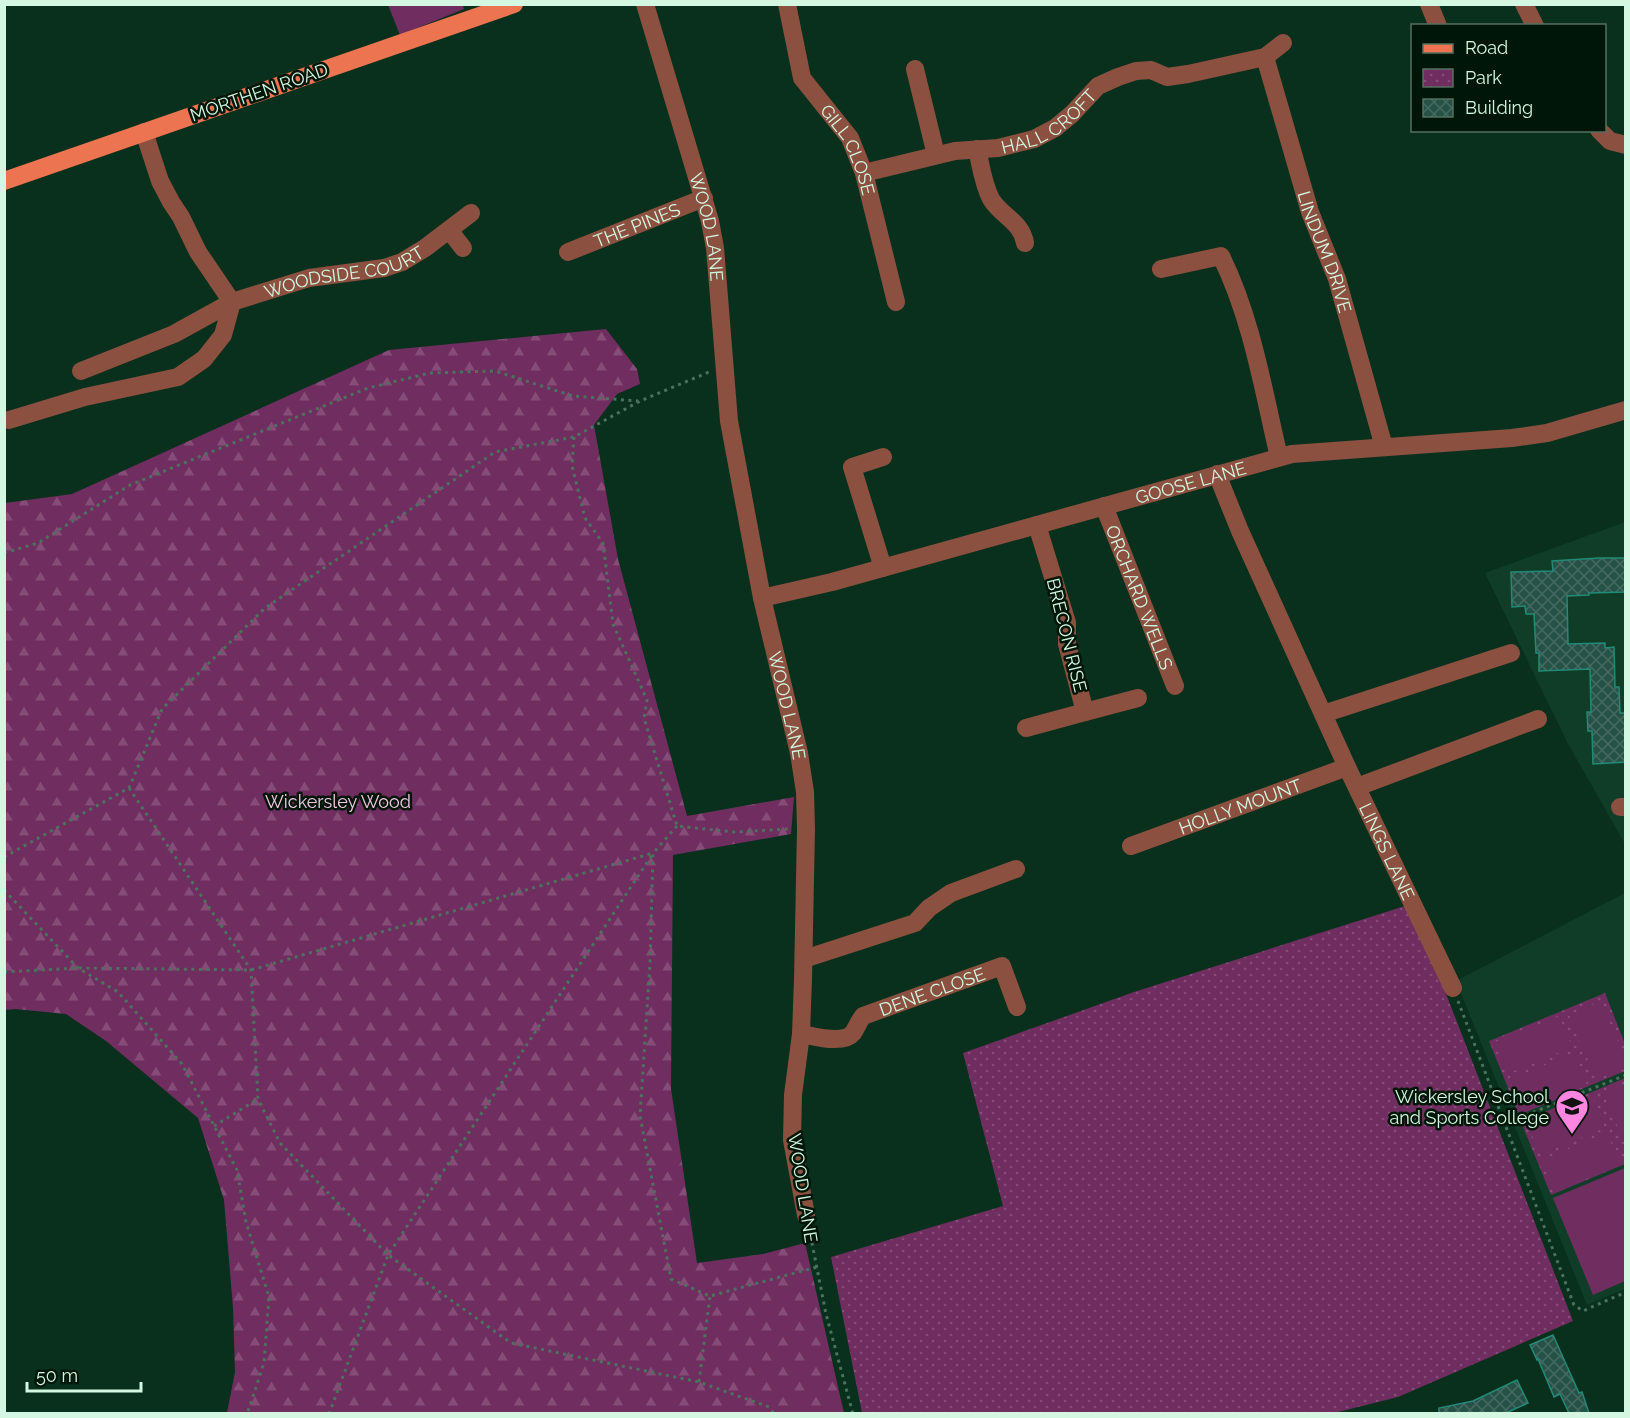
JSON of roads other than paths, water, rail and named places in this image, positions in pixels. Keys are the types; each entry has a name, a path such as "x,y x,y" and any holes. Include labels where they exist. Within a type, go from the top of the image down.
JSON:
{"main road":[{"name":"MORTHEN ROAD","path":"4,181 514,4"}],"street":[{"name":"WOOD LANE","path":"645,4 704,198 715,248 729,422 762,598 799,753 805,792 804,959 801,1034 793,1095 792,1140 806,1215"},
{"name":"GILL CLOSE","path":"787,4 802,78 850,138 864,173 896,302"},
{"path":"1429,4 1437,24"},
{"path":"1524,4 1534,24"},
{"path":"1265,57 1283,43"},
{"name":"HALL CROFT","path":"864,173 936,155 998,148 1034,139 1055,128 1072,114 1098,86 1136,71 1151,70 1167,77 1265,57"},
{"name":"LINDUM DRIVE","path":"1265,57 1310,212 1337,279 1384,447"},
{"path":"915,69 936,155"},
{"path":"9,420 85,397 178,377 204,359 223,335 232,302 198,252 160,182 144,132"},
{"path":"1601,132 1610,141 1626,144"},
{"path":"977,149 990,198 998,209 1013,220 1024,235 1025,243"},
{"name":"THE PINES","path":"568,252 704,198"},
{"name":"WOODSIDE COURT","path":"81,371 174,334 232,302 309,278 384,268 402,262 471,213"},
{"path":"449,230 463,248"},
{"path":"1161,269 1221,256 1234,281 1249,326 1279,457"},
{"name":"GOOSE LANE","path":"762,598 883,568 1292,454 1547,433 1626,410"},
{"path":"883,457 852,466 883,568"},
{"name":"LINGS LANE","path":"1217,474 1240,531 1323,714 1453,988"},
{"name":"ORCHARD WELLS","path":"1104,506 1175,686"},
{"name":"BRECON RISE","path":"1037,525 1067,623 1067,644 1085,712"},
{"path":"1323,714 1511,653"},
{"name":"BRECON RISE","path":"1026,728 1138,698"},
{"path":"1357,787 1538,719"},
{"name":"HOLLY MOUNT","path":"1131,846 1347,766"},
{"path":"804,959 915,923 929,908 951,893 1016,869"},
{"name":"DENE CLOSE","path":"801,1034 840,1039 848,1037 854,1032 857,1022 863,1016 1002,966 1017,1006"}],"place":[{"name":"Wickersley School and Sports College","path":"1572,1135"}],"park label":[{"name":"Wickersley Wood","path":"338,801"}]}
